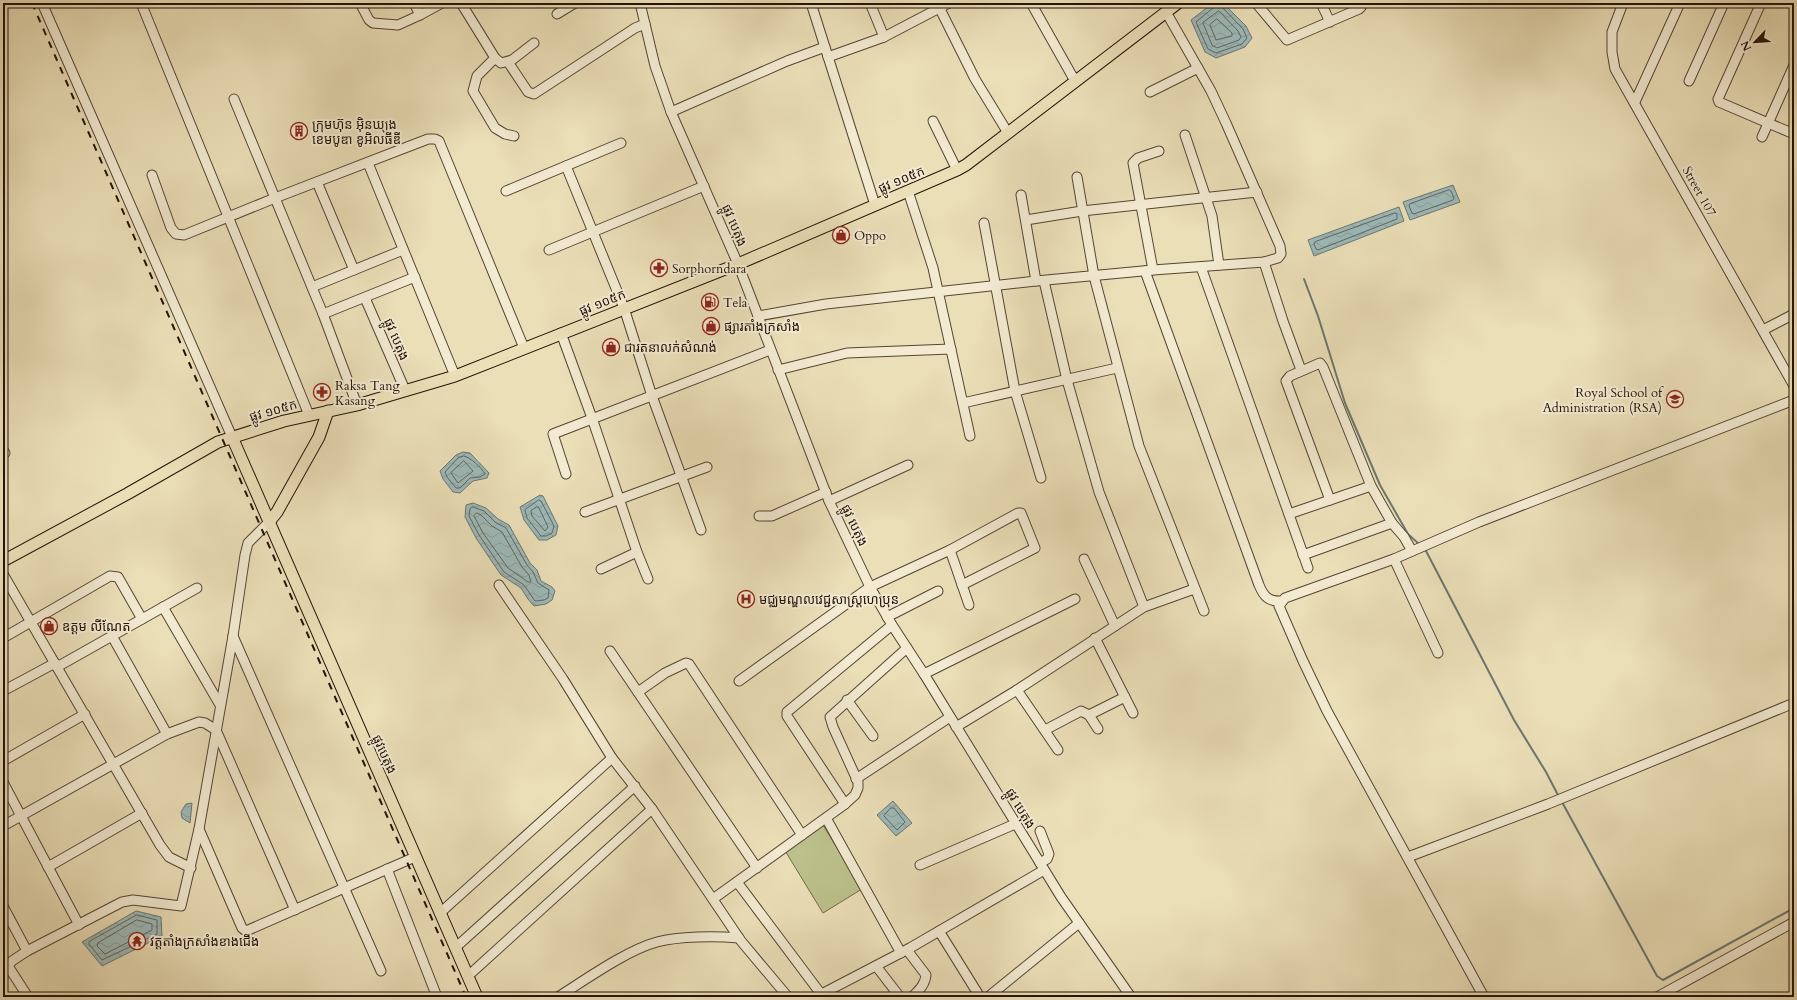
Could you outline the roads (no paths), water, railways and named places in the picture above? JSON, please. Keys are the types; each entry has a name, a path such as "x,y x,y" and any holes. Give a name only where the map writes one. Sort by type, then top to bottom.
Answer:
{"main road":[{"name":"ផ្លូវ ១០៥ក","path":"4,557 127,494 218,442 309,415 357,405 455,376 738,264 957,170 1008,133 1178,3"},
{"path":"269,522 277,512 319,437 328,410"},
{"name":"ផ្លូវបេតុង","path":"232,437 477,997"}],"street":[{"path":"42,3 232,437"},
{"path":"141,3 309,415"},
{"path":"360,3 369,20 373,23 398,25 442,3"},
{"path":"414,3 420,15"},
{"path":"461,3 495,58 501,63 508,62 534,43"},
{"path":"557,14 575,3"},
{"name":"ផ្លូវ បេតុង","path":"640,3 655,66 671,112 738,264 829,501 870,587 887,617 924,674 1042,867 1128,996"},
{"path":"811,3 875,205"},
{"path":"870,3 884,37"},
{"path":"828,57 884,37 949,3"},
{"path":"1031,3 1075,82"},
{"path":"1256,3 1287,40 1359,10 1361,7 1359,3"},
{"path":"1321,3 1330,22"},
{"name":"Street 107","path":"1623,3 1612,32 1612,52 1615,69 1793,381"},
{"path":"1635,102 1680,3"},
{"path":"1689,81 1724,3"},
{"path":"1761,3 1718,99 1719,102 1794,134"},
{"path":"940,9 971,73 1008,133"},
{"path":"758,316 826,304 1040,281 1264,262 1278,258 1281,254 1280,246 1223,117 1198,68 1166,12"},
{"path":"508,62 528,92 534,94 635,28 645,24"},
{"path":"671,112 787,61 825,47"},
{"path":"495,58 477,76 473,91 495,128 505,134 514,136"},
{"path":"1762,137 1794,65"},
{"path":"1150,92 1198,68"},
{"path":"234,99 323,314 357,405"},
{"path":"933,121 957,170"},
{"path":"1185,135 1212,216 1219,265"},
{"path":"152,175 171,228 176,234 184,235 275,198 428,139 435,138 439,142 524,348"},
{"path":"506,191 622,143"},
{"path":"1159,151 1138,158 1134,163 1149,271 1259,585 1267,598 1273,601 1282,601"},
{"path":"368,163 455,376"},
{"path":"566,166 594,231 624,308 652,396 701,530"},
{"path":"1077,177 1094,276 1117,368 1139,446 1194,589 1204,611"},
{"path":"317,182 354,270"},
{"path":"549,250 704,186"},
{"path":"908,191 933,268 970,436"},
{"path":"1026,220 1082,211 1207,199 1257,192"},
{"path":"1021,195 1040,281 1099,492 1144,607"},
{"path":"984,223 1015,391 1041,478"},
{"path":"312,287 403,250"},
{"path":"1264,262 1301,370"},
{"path":"1201,267 1308,568"},
{"path":"323,314 415,277"},
{"name":"ផ្លូវ បេតុង","path":"365,298 405,390"},
{"path":"1763,330 1794,314"},
{"path":"561,333 592,418 637,552 648,579"},
{"path":"778,370 847,353 951,349"},
{"path":"566,474 553,434 770,350"},
{"path":"1330,500 1287,383 1287,377 1320,363 1323,367 1371,486 1392,523 1414,550"},
{"path":"963,403 1117,368"},
{"path":"1484,997 1327,711 1279,606 1285,598 1326,582 1394,559 1486,519 1794,400"},
{"path":"829,501 908,465"},
{"path":"585,512 707,467"},
{"path":"1289,514 1371,486"},
{"path":"759,516 772,516 826,492"},
{"path":"739,682 870,587 950,550 1020,512 1030,532 1035,548 962,585"},
{"path":"28,997 5,969 12,961 27,951 122,902 133,900 181,906 199,829 248,542 269,522"},
{"path":"1303,555 1392,523"},
{"path":"950,550 969,605"},
{"path":"601,569 637,552"},
{"path":"1084,559 1115,626"},
{"path":"1394,559 1438,653"},
{"path":"3,574 160,845 169,857 191,868"},
{"path":"3,638 110,576 118,577 142,619"},
{"path":"499,585 559,673 612,758 652,809 739,938 788,997"},
{"path":"3,691 112,636 197,588"},
{"path":"956,727 1017,690 1144,607 1194,589"},
{"path":"887,617 938,591"},
{"path":"924,674 1075,599"},
{"path":"163,607 220,705"},
{"path":"845,804 787,716 787,712 892,625"},
{"path":"112,636 167,734"},
{"path":"233,636 346,887 382,971"},
{"path":"1096,638 1133,713"},
{"path":"713,899 826,818 855,795 858,788 856,779 830,717 847,700 907,648"},
{"path":"610,651 757,868"},
{"path":"638,692 665,673 686,663 689,664 802,835"},
{"path":"1017,690 1058,750"},
{"path":"1089,716 1125,697"},
{"path":"847,700 873,736"},
{"path":"1408,857 1548,804 1794,703"},
{"path":"1045,730 1078,712 1085,712 1098,730"},
{"path":"3,761 84,714"},
{"path":"856,779 950,717"},
{"path":"3,826 167,734 198,722 205,723 216,730 295,910"},
{"path":"440,913 612,758"},
{"path":"3,782 79,924"},
{"path":"455,948 635,786"},
{"path":"468,976 652,809"},
{"path":"48,867 142,813"},
{"path":"826,818 904,952 926,975 925,981 920,990 912,997"},
{"path":"920,865 1015,824"},
{"path":"199,829 242,928 246,931 415,857"},
{"path":"737,882 818,996 904,952 1042,867 1049,854 1040,831"},
{"path":"387,869 438,997"},
{"path":"3,906 27,951"},
{"path":"1657,997 1794,922"},
{"path":"988,997 1079,923"},
{"path":"939,931 980,997"},
{"path":"558,997 640,948 657,942 719,937 739,938"},
{"path":"876,966 900,997"}],"water":[{"path":"1213,3 1223,3 1246,26 1252,38 1245,47 1216,58 1205,52 1191,20"},
{"path":"1453,185 1460,202 1410,220 1403,202"},
{"path":"1399,207 1404,221 1314,256 1308,240"},
{"path":"463,452 470,453 489,473 487,478 473,481 460,493 453,492 443,479 440,471 456,455"},
{"path":"540,495 543,496 558,526 556,535 547,540 539,540 524,520 520,507"},
{"path":"473,503 486,508 498,519 509,525 530,563 537,570 541,581 552,587 555,591 552,600 546,604 534,606 521,588 501,575 476,538 465,517 466,505"},
{"path":"893,801 912,823 896,836 877,815"},
{"path":"192,803 190,823 182,818 181,812 186,804"},
{"path":"136,911 161,917 162,936 102,966 82,942"}],"waterway":[{"path":"1304,279 1318,316 1345,403 1380,485 1408,534 1420,545"},
{"path":"1425,549 1514,720 1546,772 1559,797"},
{"path":"1562,802 1657,976 1663,980 1794,908"}],"railway":[{"path":"32,3 466,997"}],"place":[{"name":"ក្រុមហ៊ុន អ៊ិនឃ្យុង ខេមបូឌា ខូអិលធីឌី","path":"299,131"},
{"name":"Oppo","path":"841,235"},
{"name":"Sorphorndara","path":"659,268"},
{"name":"Tela","path":"710,302"},
{"name":"ផ្សារតាំងក្រសាំង","path":"711,326"},
{"name":"ជារតនាលក់សំណង់","path":"611,347"},
{"name":"Raksa Tang Kasang","path":"322,392"},
{"name":"Royal School of Administration (RSA)","path":"1675,399"},
{"name":"មជ្ឈមណ្ឌលវេជ្ជសាស្ត្រហេប្រុន","path":"746,599"},
{"name":"ឧត្តម លីណែត","path":"49,626"},
{"name":"វត្តតាំងក្រសាំងខាងជើង","path":"137,941"}]}
